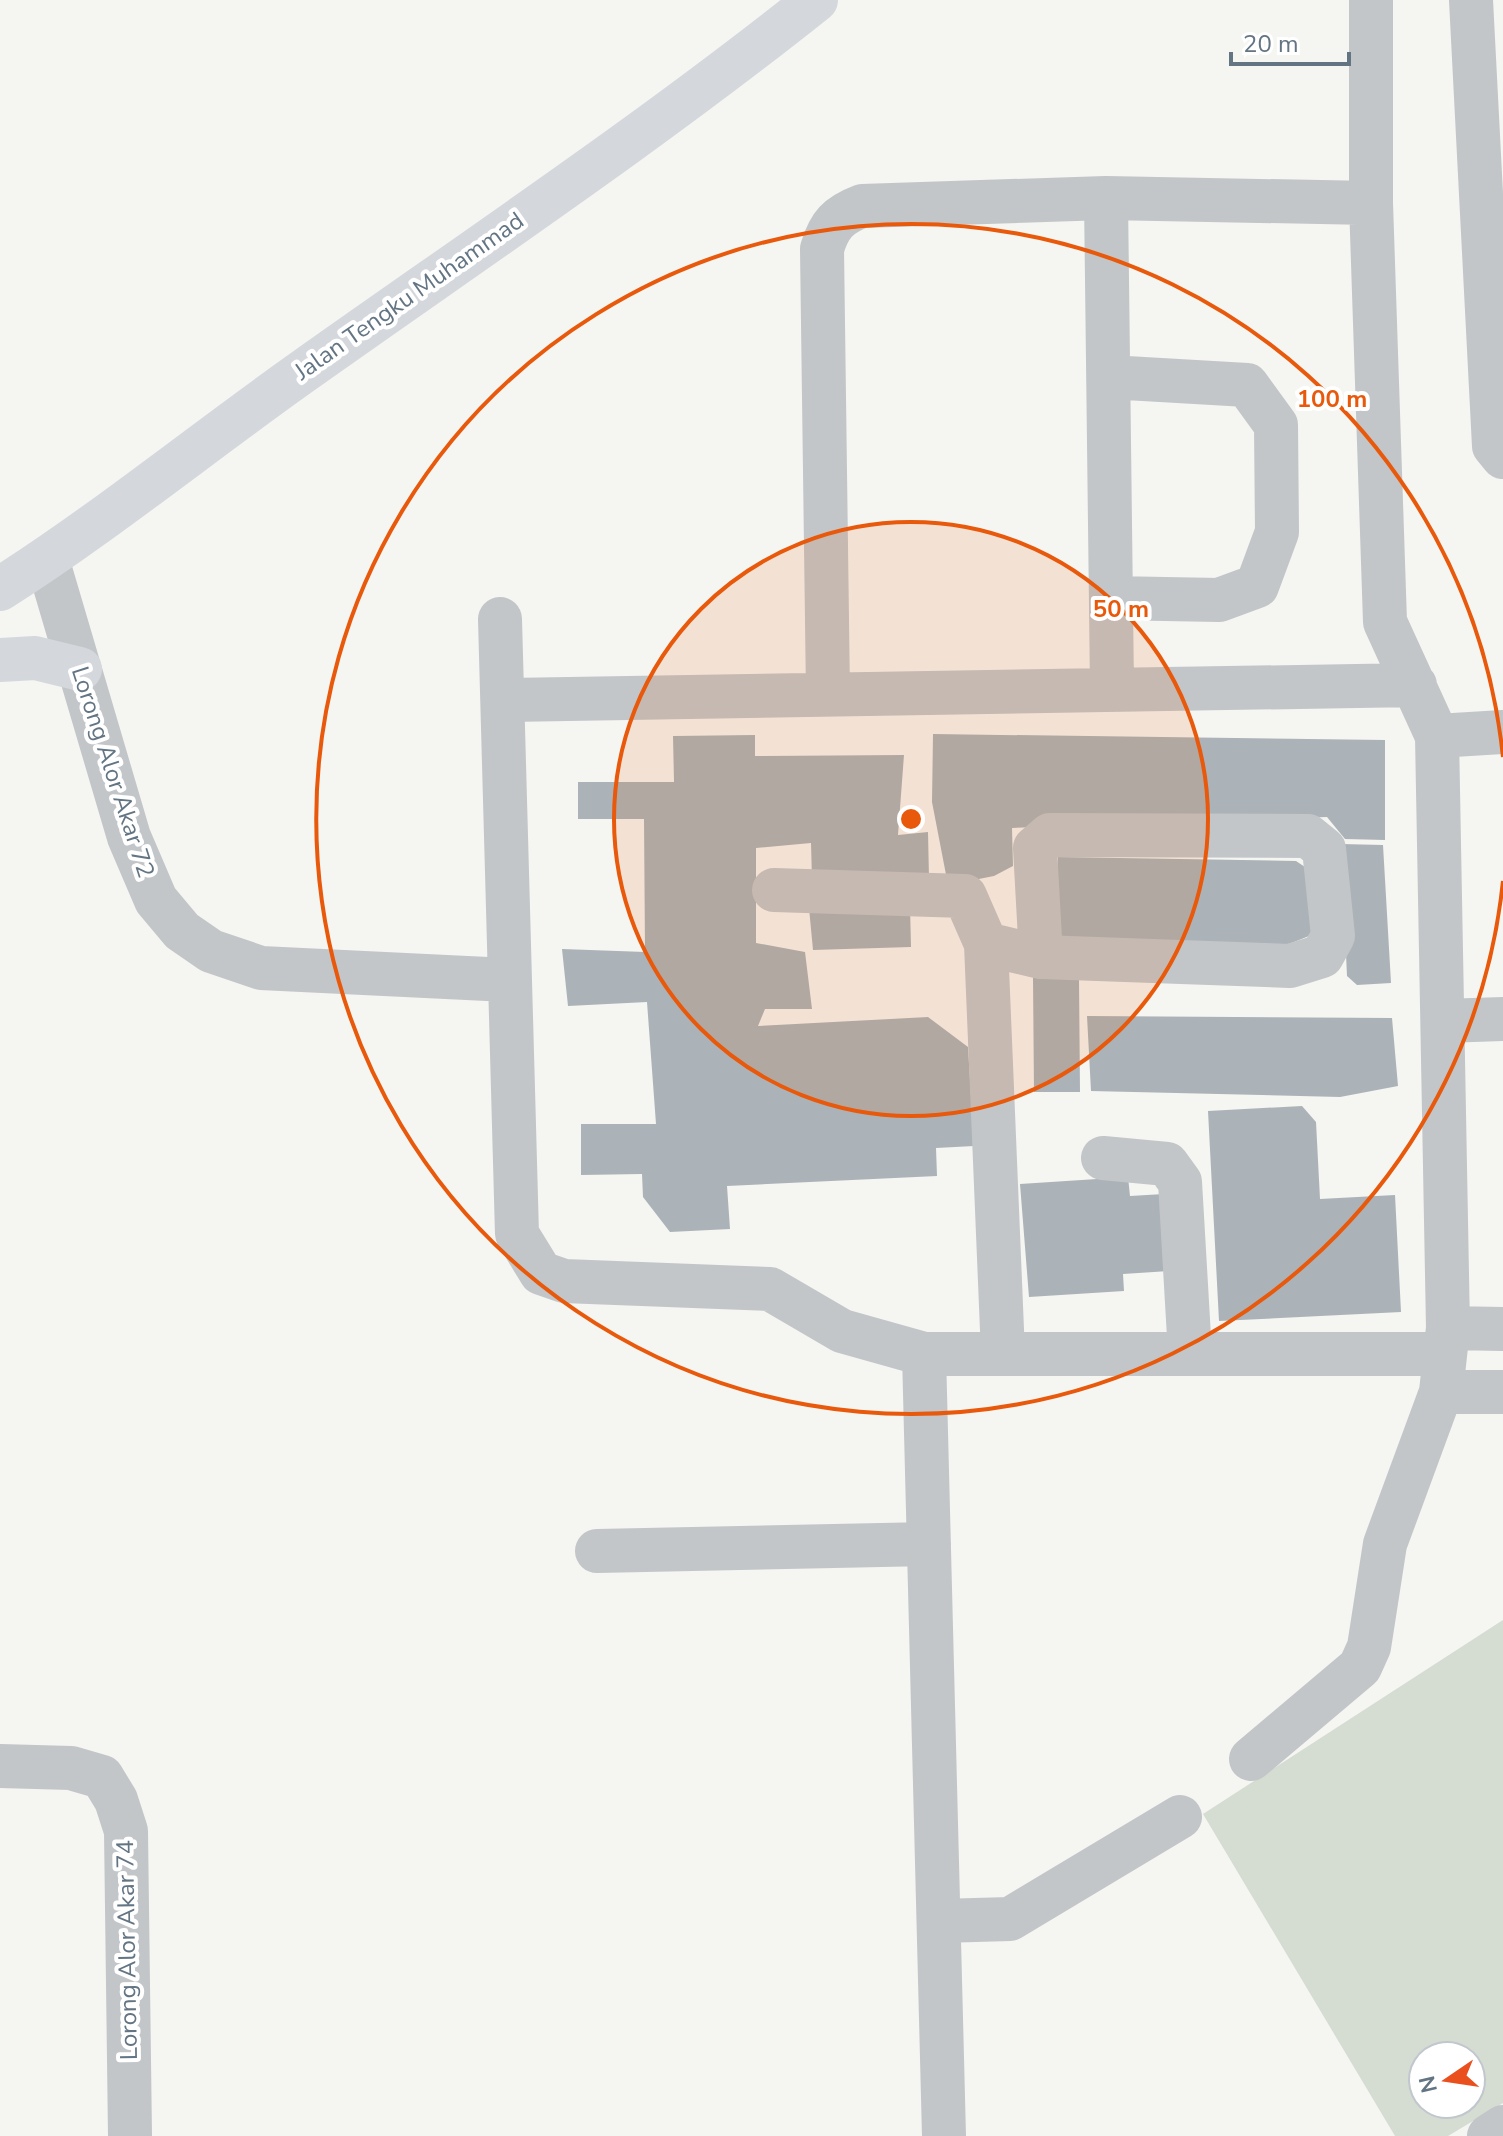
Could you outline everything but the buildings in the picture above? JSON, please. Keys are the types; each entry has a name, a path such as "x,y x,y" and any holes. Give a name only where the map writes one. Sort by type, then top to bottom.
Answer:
{"main road":[{"name":"Jalan Tengku Muhammad","path":"0,589 47,559 261,401 679,104 816,0"},
{"path":"0,660 35,658 80,669"}],"street":[{"path":"1251,1759 1360,1667 1369,1647 1385,1544 1445,1358 1437,736 1385,622 1371,203 1371,0"},
{"path":"1471,0 1494,446 1503,457"},
{"path":"828,694 822,249 828,230 842,214 862,206 1106,198 1371,203"},
{"path":"1106,198 1112,687"},
{"path":"1109,377 1247,385 1276,425 1277,456 1277,532 1257,586 1219,600 1111,598"},
{"name":"Lorong Alor Akar 72","path":"47,559 129,837 156,900 182,931 211,951 261,968 508,980"},
{"path":"500,619 517,1234 541,1273 564,1281 770,1289 842,1331 924,1354 1445,1358 1503,1329"},
{"path":"503,700 1112,687 1415,685"},
{"path":"1437,736 1503,732"},
{"path":"986,944 1041,957 1290,966 1322,956 1333,936 1324,849 1308,836 1050,835 1035,848 1041,957"},
{"path":"774,890 965,896 986,944 1003,1354"},
{"path":"1443,1021 1503,1019"},
{"path":"1103,1158 1167,1164 1180,1182 1190,1354"},
{"path":"924,1354 944,2136"},
{"path":"1445,1358 1503,1392"},
{"path":"597,1551 929,1544"},
{"name":"Lorong Alor Akar 74","path":"0,1766 71,1768 102,1777 116,1800 126,1831 130,2136"},
{"path":"940,1921 1010,1919 1180,1817"},
{"path":"1489,2136 1503,2127"}],"shaded area":[{"path":"1503,1620 1503,2103 1487,2113 1487,2040 1407,2040 1407,2120 1475,2120 1448,2136 1395,2136 1203,1814"}]}
